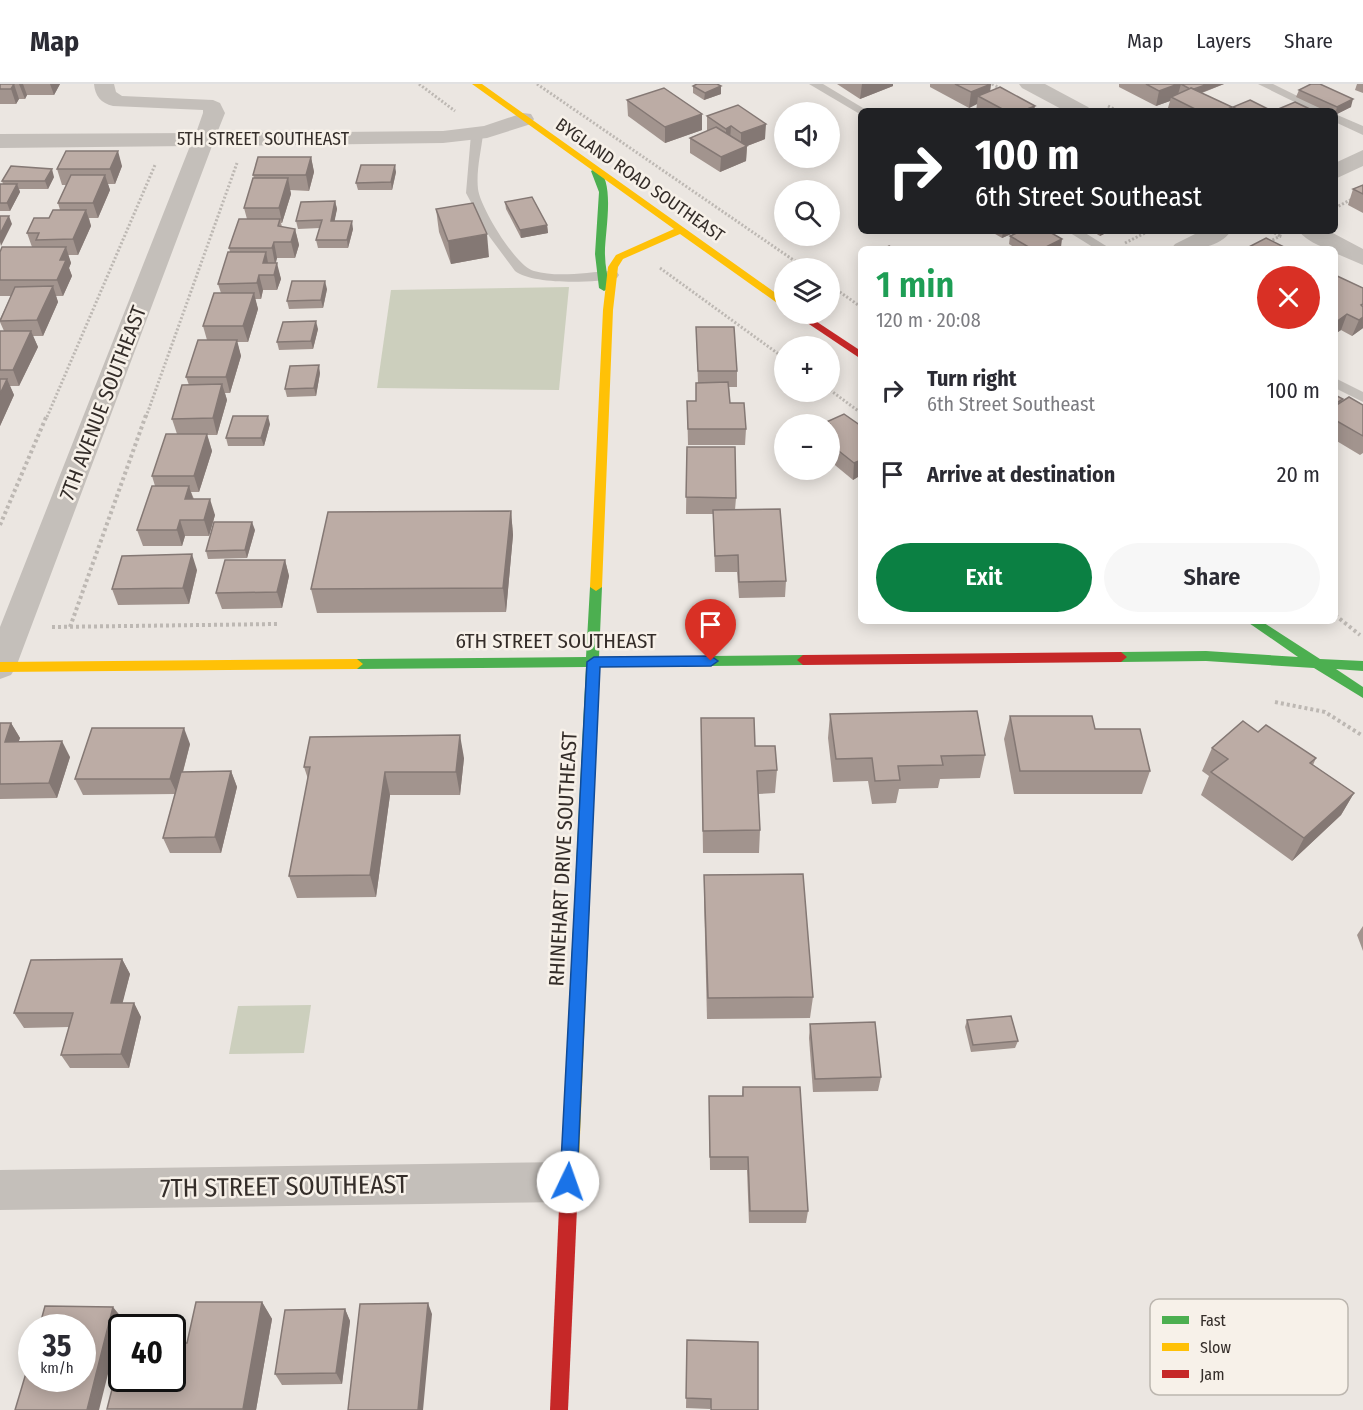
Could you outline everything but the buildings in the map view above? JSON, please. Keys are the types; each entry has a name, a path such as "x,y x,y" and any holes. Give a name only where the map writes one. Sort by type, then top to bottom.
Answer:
{"street":[{"name":"7TH AVENUE SOUTHEAST","path":"0,667 213,120 213,107 195,103 120,102 110,99 105,93 104,84"},
{"name":"BYGLAND ROAD SOUTHEAST","path":"476,84 774,296"},
{"path":"1029,84 1075,108"},
{"name":"5TH STREET SOUTHEAST","path":"0,141 443,137 477,134 523,119"},
{"path":"1338,170 1363,157"},
{"name":"RHINEHART DRIVE SOUTHEAST","path":"559,1410 608,310 607,275 600,254 604,192 596,171"},
{"path":"607,275 619,257 680,230"},
{"path":"1189,246 1213,234"},
{"path":"1317,234 1363,258"},
{"path":"815,324 858,354"},
{"path":"1256,624 1363,693"},
{"name":"6TH STREET SOUTHEAST","path":"0,667 1206,656 1363,666"},
{"name":"7TH STREET SOUTHEAST","path":"0,1190 568,1182"}],"lane":[{"path":"815,84 858,109"},
{"path":"1264,84 1316,108"},
{"path":"1338,118 1363,130"},
{"path":"477,134 472,193 516,268 531,275 607,275"},
{"path":"1078,234 1100,246"},
{"path":"1338,384 1363,398"}],"path":[{"path":"419,84 456,111"},
{"path":"537,84 790,258"},
{"path":"70,627 238,159"},
{"path":"0,525 157,160"},
{"path":"1338,206 1354,198"},
{"path":"1122,244 1143,234"},
{"path":"1264,245 1280,236"},
{"path":"636,248 774,351"},
{"path":"840,292 858,305"},
{"path":"840,397 858,411"},
{"path":"1338,618 1361,637"},
{"path":"15,627 277,624"},
{"path":"1275,702 1325,712 1363,736"}],"green space":[{"path":"569,287 559,390 377,388 391,290"},
{"path":"311,1005 304,1053 229,1054 238,1006"}],"traffic: fast":[{"path":"596,171 604,192 600,254 604,288"},
{"path":"579,967 596,587"},
{"path":"1257,624 1363,693"},
{"path":"1121,657 1206,656 1363,666"},
{"path":"357,664 803,660"}],"traffic: slow":[{"path":"476,84 774,296"},
{"path":"596,587 608,310 613,267 619,257 680,230"},
{"path":"0,667 357,664"},
{"path":"568,1208 579,967"}],"traffic: jam":[{"path":"814,324 858,354"},
{"path":"803,660 1121,657"},
{"path":"559,1410 568,1208"}],"route":[{"path":"568,1182 594,662 711,661"}]}
